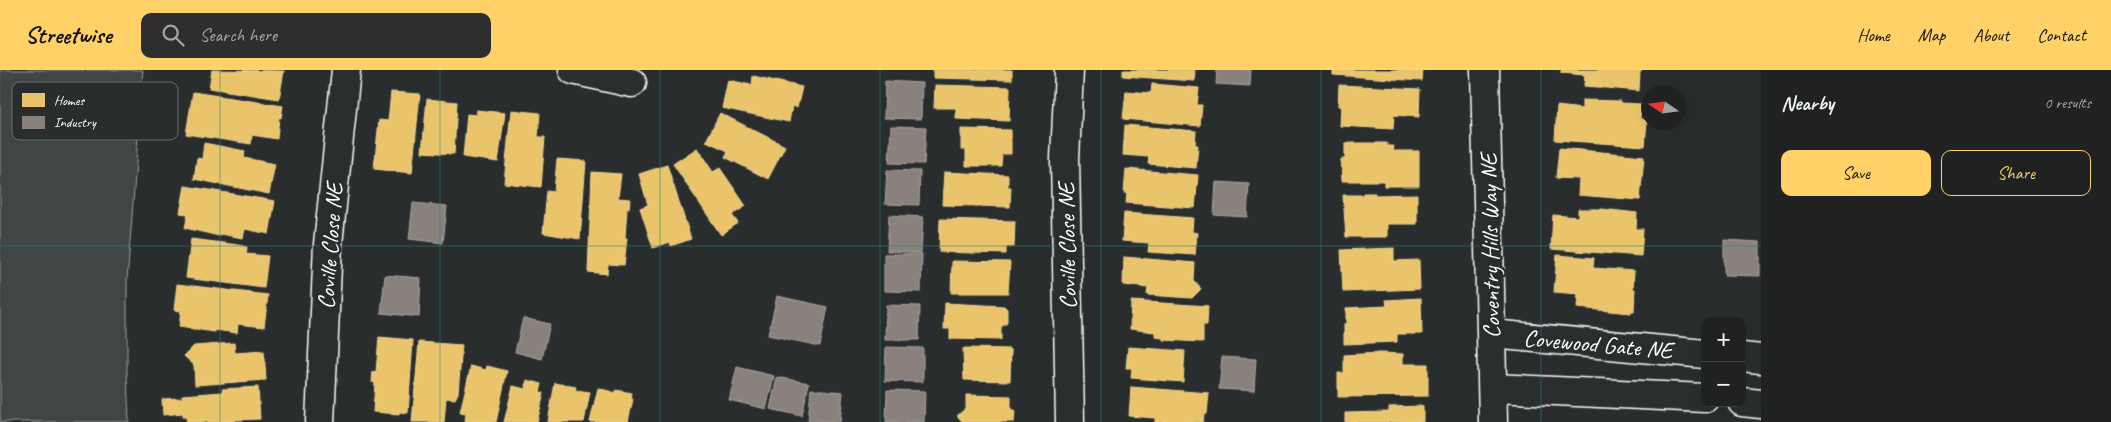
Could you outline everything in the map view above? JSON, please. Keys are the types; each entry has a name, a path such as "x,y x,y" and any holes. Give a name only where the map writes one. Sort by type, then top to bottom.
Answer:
{"street":[{"name":"Coville Close NE","path":"320,422 328,244 346,70"},
{"path":"574,70 632,83"},
{"name":"Coville Close NE","path":"1069,70 1065,159 1070,422"},
{"name":"Coventry Hills Way NE","path":"1485,70 1494,388 1493,422"},
{"name":"Covewood Gate NE","path":"1492,334 1701,354"},
{"path":"1746,357 1761,358"},
{"name":"Covewood Gate NE","path":"1494,388 1701,398"},
{"path":"1746,402 1761,404"}],"shaded area":[{"path":"0,70 143,70 142,82 12,82 12,140 138,140 127,281 129,422 0,422"}],"building: Homes":[{"path":"212,70 284,71 279,99 209,88"},
{"path":"933,70 1012,70 1012,80 933,78"},
{"path":"1123,70 1195,70 1194,81 1123,76"},
{"path":"1333,70 1423,70 1422,81 1333,75"},
{"path":"1561,70 1643,70 1640,72 1639,91 1584,86 1585,75 1561,73"},
{"path":"753,76 802,87 797,108 792,106 789,122 722,108 728,80 752,85"},
{"path":"1152,84 1199,88 1197,105 1202,105 1200,126 1123,119 1126,91 1151,93"},
{"path":"935,85 1010,87 1009,121 956,119 956,108 934,108"},
{"path":"1339,85 1420,89 1419,117 1394,115 1393,129 1340,126 1341,106 1338,106"},
{"path":"193,92 283,106 281,118 279,117 277,139 252,135 251,144 186,134"},
{"path":"391,92 420,94 412,173 374,169 379,120 388,121"},
{"path":"427,99 457,102 454,154 422,152"},
{"path":"1582,100 1621,101 1621,103 1641,104 1641,130 1646,130 1645,146 1555,140 1557,106 1582,109"},
{"path":"476,110 505,113 498,162 463,157 467,114 476,115"},
{"path":"511,110 540,113 538,137 545,137 541,187 504,183"},
{"path":"720,113 785,146 768,179 725,157 728,151 706,141"},
{"path":"1125,125 1196,131 1195,145 1198,145 1196,168 1148,164 1149,157 1123,155"},
{"path":"961,129 1011,130 1011,154 1002,154 1001,166 966,166 966,150 961,150"},
{"path":"204,143 245,151 244,158 275,164 269,194 194,179 197,158 202,159"},
{"path":"1345,143 1387,143 1387,146 1394,146 1393,151 1419,151 1419,186 1384,186 1384,181 1342,181 1341,159 1345,159"},
{"path":"697,148 713,172 720,168 746,206 732,215 738,223 721,235 673,164"},
{"path":"1559,148 1644,156 1640,200 1578,195 1579,179 1556,178"},
{"path":"557,159 586,161 580,239 543,233 547,191 554,192"},
{"path":"667,165 691,239 671,246 670,242 653,248 640,208 648,205 639,174"},
{"path":"1126,169 1198,175 1195,208 1126,203 1127,193 1124,193"},
{"path":"592,172 621,174 618,198 630,199 629,208 627,208 625,238 627,238 624,265 608,264 607,274 588,272"},
{"path":"944,172 1008,175 1008,187 1011,187 1010,207 942,205"},
{"path":"185,186 275,201 269,234 245,229 243,238 220,234 219,236 185,228 188,214 180,213"},
{"path":"1363,193 1375,193 1375,195 1417,194 1417,224 1387,224 1387,237 1346,237 1343,195 1363,195"},
{"path":"1578,209 1602,209 1637,213 1636,229 1643,229 1641,256 1551,249 1553,215 1578,217"},
{"path":"1124,213 1193,218 1192,232 1197,233 1195,255 1148,252 1149,243 1122,241"},
{"path":"940,219 1015,221 1014,247 1006,247 1006,254 939,252"},
{"path":"191,239 239,245 247,247 246,254 268,256 264,288 186,278"},
{"path":"1394,248 1394,261 1419,260 1420,289 1343,292 1341,250"},
{"path":"1557,255 1594,258 1593,268 1634,271 1634,311 1631,311 1631,313 1577,308 1578,294 1554,292"},
{"path":"1124,257 1195,263 1194,281 1201,289 1192,298 1147,295 1148,288 1123,285"},
{"path":"952,261 1010,262 1008,293 951,293"},
{"path":"177,284 268,295 264,327 238,324 237,333 179,327 181,311 174,310"},
{"path":"1421,298 1422,334 1397,334 1397,342 1344,344 1346,308 1387,306 1386,300"},
{"path":"1131,301 1208,306 1207,325 1203,325 1203,342 1163,340 1163,338 1155,337 1155,332 1130,329"},
{"path":"945,303 1004,306 1007,309 1007,323 1001,327 1001,340 950,339 950,329 944,329"},
{"path":"379,337 413,340 408,413 373,412 375,383 372,382 373,372 376,372"},
{"path":"419,342 462,345 458,393 455,399 446,398 444,422 412,422"},
{"path":"234,343 235,353 264,351 266,380 195,385 194,365 184,356 194,346"},
{"path":"1128,347 1185,351 1183,382 1131,378 1132,368 1126,368"},
{"path":"963,349 1009,349 1011,351 1010,381 964,380"},
{"path":"1403,354 1403,364 1428,364 1428,396 1338,397 1338,373 1344,373 1344,355"},
{"path":"471,366 486,370 487,366 507,371 496,422 465,422 466,413 460,412"},
{"path":"527,380 542,384 540,392 544,393 537,422 504,422 513,386 525,389"},
{"path":"555,383 576,387 575,390 590,392 584,422 548,422"},
{"path":"258,387 260,419 235,420 235,422 187,422 186,416 183,416 183,413 163,415 162,399 182,398 182,395 223,392 222,389"},
{"path":"1131,387 1209,393 1207,414 1204,414 1203,422 1155,422 1155,418 1129,416"},
{"path":"598,388 616,393 616,390 632,393 631,399 633,399 628,422 590,422"},
{"path":"966,395 1011,396 1011,410 1015,410 1014,422 963,422 957,416 966,408"},
{"path":"1423,406 1423,422 1345,422 1345,413 1389,412 1389,407"}],"building: Industry":[{"path":"1217,70 1251,70 1250,86 1216,84"},
{"path":"885,81 922,83 921,119 884,118"},
{"path":"891,126 926,127 924,164 889,163"},
{"path":"887,170 920,171 919,205 885,204"},
{"path":"1216,182 1249,184 1247,217 1214,215"},
{"path":"413,203 447,206 443,243 409,239"},
{"path":"889,215 923,217 921,253 887,251"},
{"path":"1724,240 1760,242 1760,276 1724,275"},
{"path":"884,254 922,254 921,292 884,291"},
{"path":"385,275 421,278 419,317 381,313"},
{"path":"777,296 828,307 820,346 768,335"},
{"path":"886,305 920,306 919,340 885,340"},
{"path":"523,318 550,324 542,359 515,352"},
{"path":"886,347 923,348 923,382 885,381"},
{"path":"1222,357 1256,359 1254,391 1219,389"},
{"path":"737,367 774,376 766,409 729,400"},
{"path":"777,377 809,383 802,416 770,409"},
{"path":"811,389 843,392 840,422 808,421"},
{"path":"887,390 925,391 924,422 886,422"}]}
